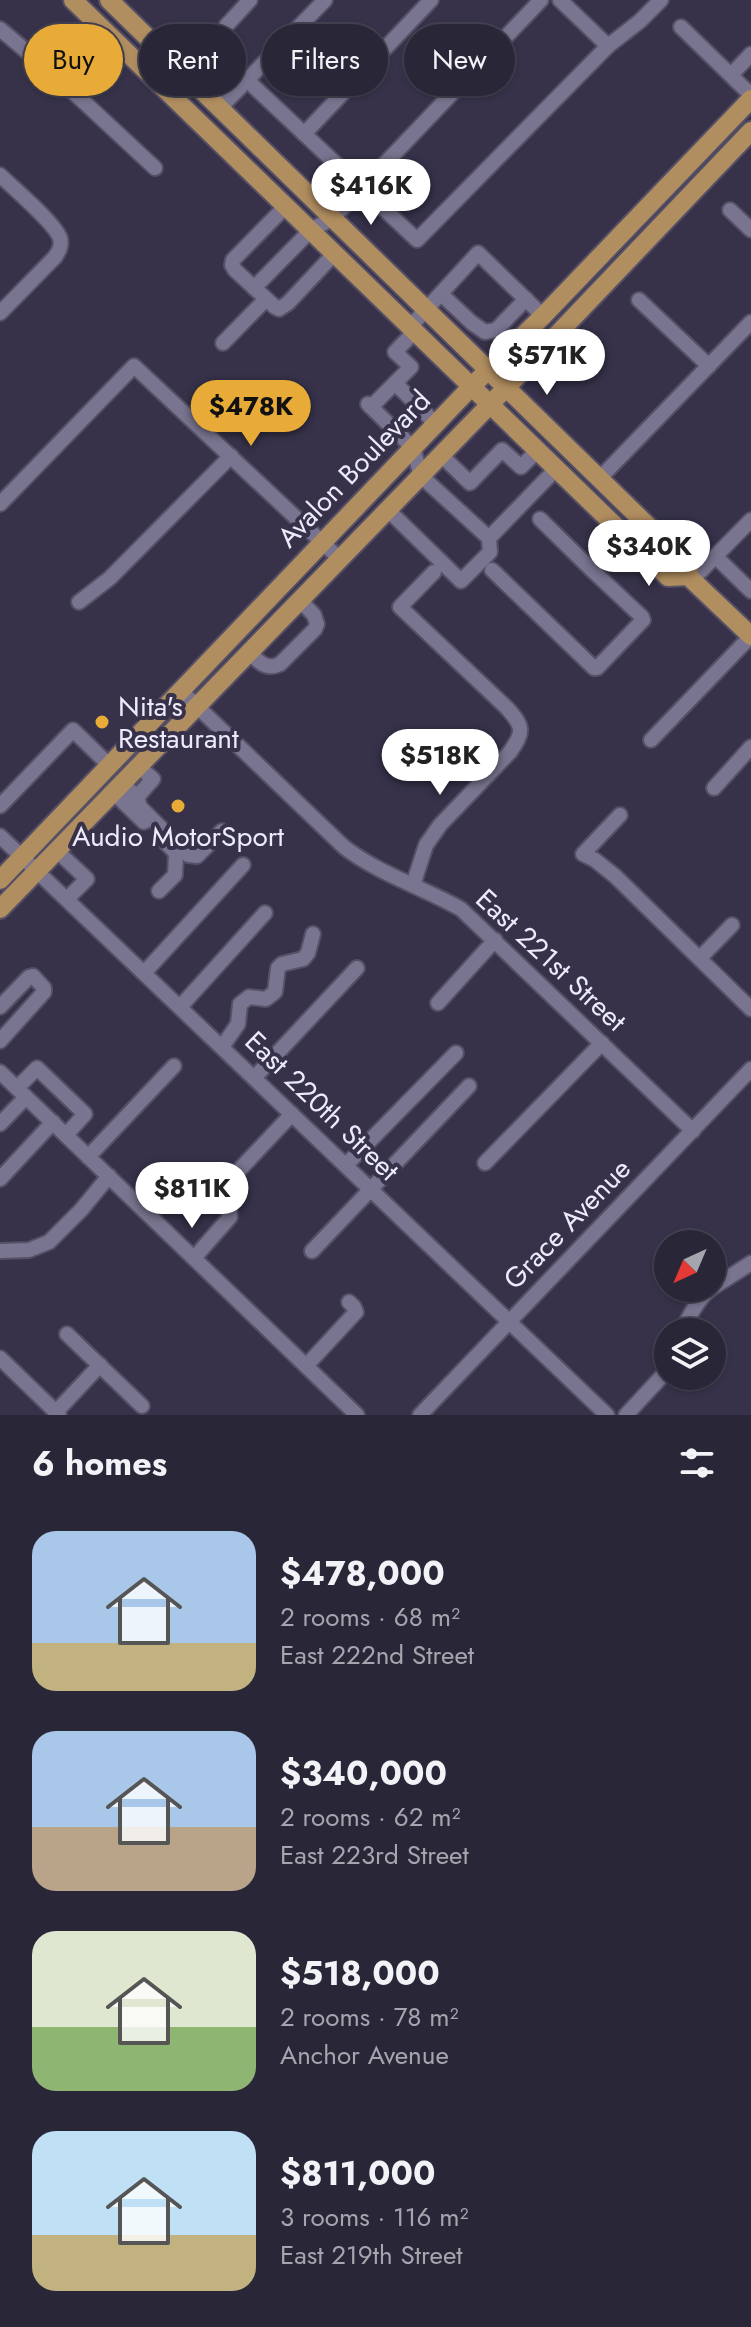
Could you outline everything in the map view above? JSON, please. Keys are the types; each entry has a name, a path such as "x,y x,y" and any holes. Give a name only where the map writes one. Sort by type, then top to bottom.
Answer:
{"main road":[{"path":"73,0 668,577 690,578 751,636"},
{"path":"109,0 689,566 690,578"},
{"name":"Avalon Boulevard","path":"0,880 751,97"},
{"name":"Avalon Boulevard","path":"0,909 490,405 751,131"}],"street":[{"path":"228,24 250,0"},
{"path":"220,108 325,0"},
{"path":"304,134 431,0"},
{"path":"254,288 311,230 333,218 362,189 541,0"},
{"path":"560,0 608,46"},
{"path":"248,81 417,240 608,46 661,0"},
{"path":"681,27 751,97"},
{"path":"0,29 55,75 155,168"},
{"path":"731,75 751,54"},
{"path":"0,175 52,226 61,241 55,257 0,313"},
{"path":"286,206 232,263 254,288 275,307 283,308 335,253"},
{"path":"730,210 751,230"},
{"path":"388,510 461,581 490,552 489,538 421,476 413,448 370,406 411,367 395,352 426,309 478,253 543,316"},
{"path":"441,294 485,332 494,331 526,299"},
{"path":"223,343 266,299"},
{"path":"639,300 709,366"},
{"path":"600,478 751,322"},
{"path":"464,346 479,329"},
{"path":"0,504 134,366 340,559"},
{"path":"395,383 436,424"},
{"path":"441,455 470,483 502,450 521,467 538,450"},
{"path":"79,602 110,578 231,456"},
{"path":"489,538 556,469"},
{"path":"492,570 594,668 643,620 540,519"},
{"path":"690,578 716,557 751,520"},
{"path":"592,570 626,535"},
{"path":"716,557 751,591"},
{"path":"413,885 426,845 440,825 510,752 522,731 518,720 507,708 400,607 434,572"},
{"path":"249,652 264,665 273,667 280,664 315,629 314,615 299,599"},
{"path":"651,740 751,636"},
{"name":"East 221st Street","path":"180,690 344,847 363,861 461,909 693,1131"},
{"path":"0,806 73,730 109,765"},
{"path":"714,788 751,747"},
{"path":"137,797 153,779 138,766"},
{"path":"117,787 137,797 140,807 188,855 193,857 203,851 222,831"},
{"path":"117,787 176,853 175,875 159,891"},
{"path":"620,815 583,854 615,876 751,1009"},
{"name":"East 220th Street","path":"0,836 607,1415"},
{"path":"56,850 87,879 67,899"},
{"path":"144,973 243,865"},
{"path":"180,1007 265,913"},
{"path":"700,958 732,925"},
{"path":"222,1047 238,1024 240,1004 249,997 266,999 275,992 278,968 282,964 303,959 308,953 313,934"},
{"path":"438,1003 495,940"},
{"path":"254,1078 357,968"},
{"path":"0,1007 29,977 33,976 44,988 44,992 0,1041"},
{"path":"485,1163 602,1043"},
{"path":"346,1165 456,1053"},
{"path":"88,1157 174,1066"},
{"path":"0,1124 37,1068 85,1114 66,1135"},
{"name":"Grace Avenue","path":"420,1415 751,1069"},
{"path":"0,1072 357,1415"},
{"path":"312,1251 469,1086"},
{"path":"194,1258 230,1217 227,1183 292,1114"},
{"path":"0,1179 53,1122"},
{"path":"0,1251 29,1250 49,1242 109,1176"},
{"path":"726,1279 751,1263"},
{"path":"306,1366 356,1312 349,1302"},
{"path":"67,1334 142,1406"},
{"path":"0,1358 57,1413 100,1365"},
{"path":"626,1415 654,1385"}],"place":[{"name":"Nita's Restaurant","path":"102,722"},
{"name":"Audio MotorSport","path":"178,806"}]}
